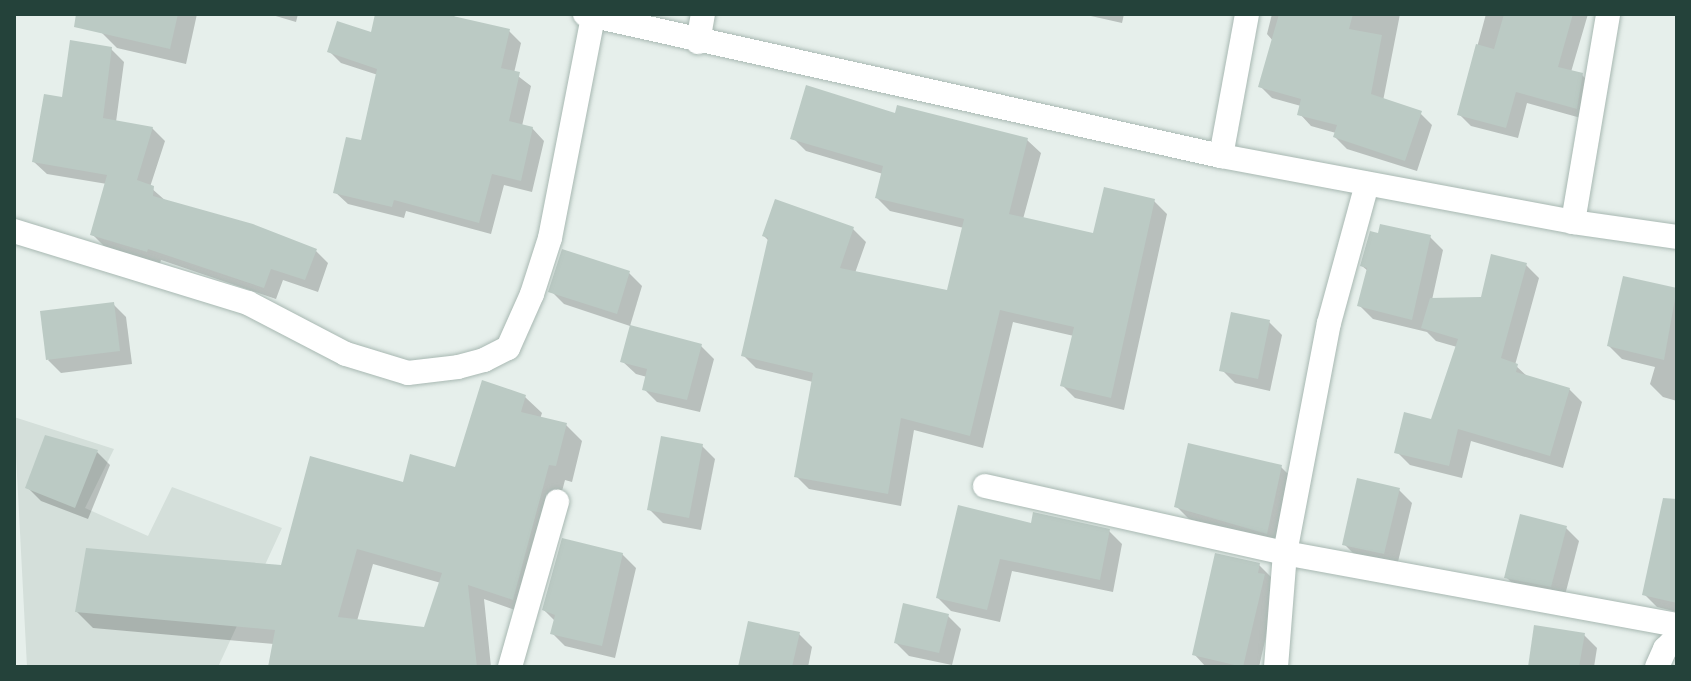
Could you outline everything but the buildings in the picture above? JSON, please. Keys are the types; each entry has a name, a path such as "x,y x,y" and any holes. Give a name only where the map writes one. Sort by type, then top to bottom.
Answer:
{"street":[{"path":"698,42 703,14"},
{"path":"1221,156 1247,14"},
{"path":"1573,222 1608,14"},
{"path":"14,231 248,303 346,354 408,373 458,367 484,360 508,348 532,294 550,238 589,15 698,42 1221,156 1573,222 1677,237"},
{"path":"1276,667 1285,553 1329,323 1367,184"},
{"path":"985,486 1285,553 1677,625"},
{"path":"510,667 557,502"},
{"path":"1657,667 1665,649 1677,637"}],"shaded area":[{"path":"14,417 114,449 85,508 148,536 172,487 282,528 218,667 27,667"}]}
